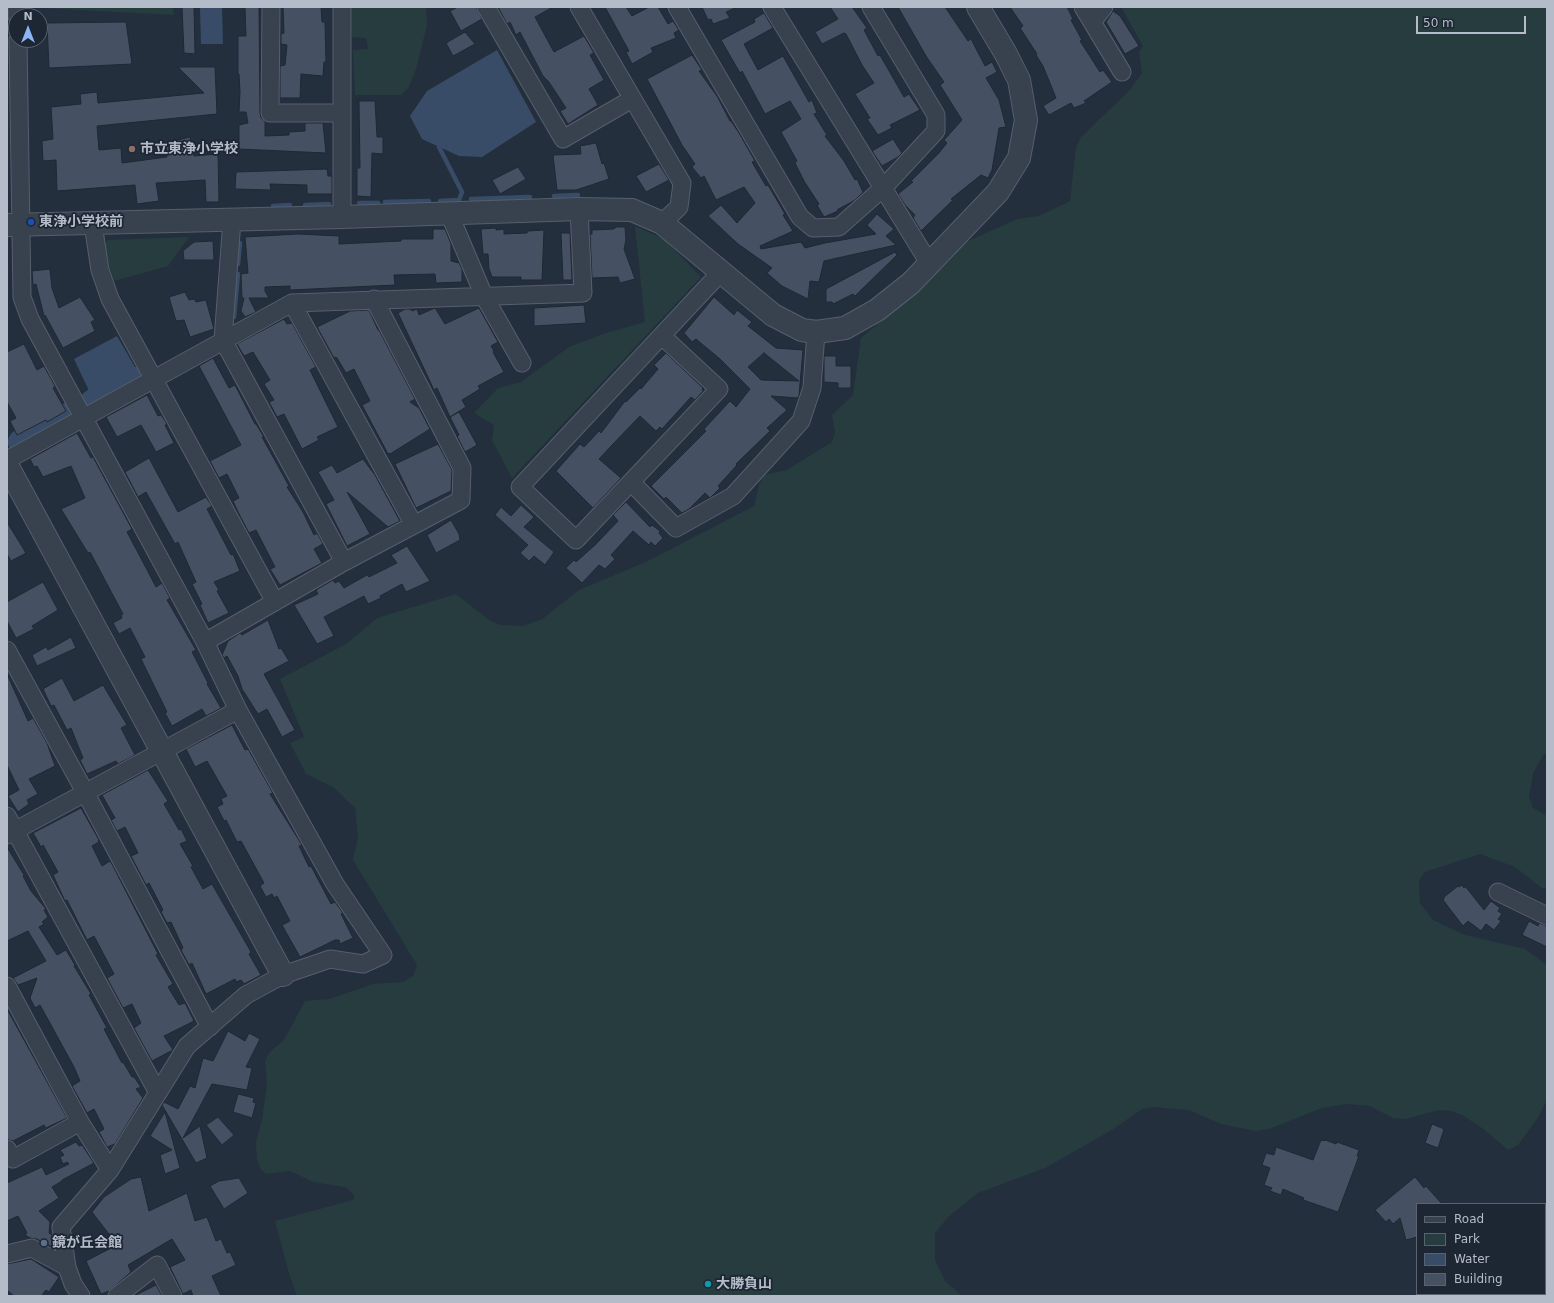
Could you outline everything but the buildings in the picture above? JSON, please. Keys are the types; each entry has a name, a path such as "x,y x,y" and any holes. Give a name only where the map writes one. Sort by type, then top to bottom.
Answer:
{"street":[{"path":"271,7 270,113 342,113"},
{"path":"342,7 342,217"},
{"path":"486,7 563,139 632,99"},
{"path":"579,7 682,183 679,207 662,223"},
{"path":"676,7 800,217 813,228 839,227 883,188 936,131 936,115 871,7"},
{"path":"772,7 929,263"},
{"path":"14,225 342,217 579,209 632,210 662,223 773,315 802,330 816,332 845,328 877,310 911,283 998,192 1019,158 1026,120 1019,80 1006,54 978,7"},
{"path":"1083,7 1122,72"},
{"path":"1092,22 1104,7"},
{"path":"18,48 14,225 22,297 30,319 205,642 238,710 335,884 383,955 363,964 330,959 283,975 246,995 187,1046 110,1170 61,1227 67,1267 73,1292"},
{"path":"7,460 292,303 583,293 579,209"},
{"path":"449,213 484,296 522,363"},
{"path":"232,220 223,340 344,562"},
{"path":"93,224 100,270 110,299 275,602"},
{"path":"662,336 718,389 576,540 520,487 721,272"},
{"path":"205,642 344,562 461,500 462,468 374,299"},
{"path":"292,303 414,524"},
{"path":"631,482 676,528 733,496 801,421 812,388 816,332"},
{"path":"7,465 283,975"},
{"path":"7,650 85,792 210,1027"},
{"path":"158,1093 10,827 85,792 238,710"},
{"path":"1498,892 1547,916"},
{"path":"7,986 80,1122 110,1170"},
{"path":"7,1148 13,1159 80,1122"},
{"path":"7,1254 32,1248 67,1267"},
{"path":"117,1296 157,1265 173,1296"}],"green space":[{"path":"42,7 173,7 174,15 48,8"},
{"path":"349,7 426,7 427,25 416,69 409,87 401,95 355,95 353,50 368,49 366,38 352,37"},
{"path":"1121,7 1547,7 1547,753 1543,755 1533,774 1529,797 1533,808 1547,816 1547,888 1542,888 1515,867 1480,854 1425,872 1419,881 1420,903 1433,920 1465,935 1525,949 1547,965 1547,1100 1537,1119 1518,1145 1508,1150 1482,1128 1462,1115 1451,1111 1439,1110 1405,1119 1393,1118 1370,1106 1346,1104 1322,1108 1269,1129 1256,1131 1221,1124 1189,1110 1153,1107 1142,1109 1112,1130 1045,1168 978,1193 950,1215 935,1233 935,1260 945,1281 962,1296 297,1296 290,1277 275,1221 353,1200 354,1195 345,1187 313,1182 290,1171 266,1174 261,1170 257,1159 256,1141 262,1120 267,1084 265,1061 270,1052 284,1040 305,1001 329,999 373,984 403,982 413,976 417,965 353,860 358,837 355,808 333,787 306,774 290,743 304,737 280,679 346,644 377,618 456,594 489,620 500,625 523,626 541,620 579,590 646,562 754,506 759,485 764,475 787,470 832,442 835,432 832,415 853,395 861,338 914,294 964,243 1017,219 1039,216 1070,201 1076,147 1081,137 1129,91 1142,73 1139,52 1143,46"},
{"path":"635,226 664,239 701,277 512,478 492,440 494,425 474,413 498,388 521,382 569,347 603,334 645,322"},
{"path":"189,237 168,266 114,281 105,243 108,240"}],"water":[{"path":"200,7 222,7 223,44 201,44"},
{"path":"497,50 536,122 482,157 459,156 422,139 410,116 427,91"},
{"path":"117,336 136,369 91,395 74,359"}],"waterway":[{"path":"439,147 462,192 459,200 440,201"},
{"path":"554,196 578,195"},
{"path":"471,199 530,197"},
{"path":"385,202 429,201"},
{"path":"359,203 378,203"},
{"path":"305,205 329,204"},
{"path":"273,206 290,205"},
{"path":"238,264 240,243"},
{"path":"234,317 238,274"},
{"path":"93,402 136,380"},
{"path":"45,428 70,415"},
{"path":"21,442 37,433"}],"place":[{"name":"市立東浄小学校","path":"132,149"},
{"name":"東浄小学校前","path":"31,222"},
{"name":"鏡が丘会館","path":"44,1243"},
{"name":"大勝負山","path":"708,1284"}]}
